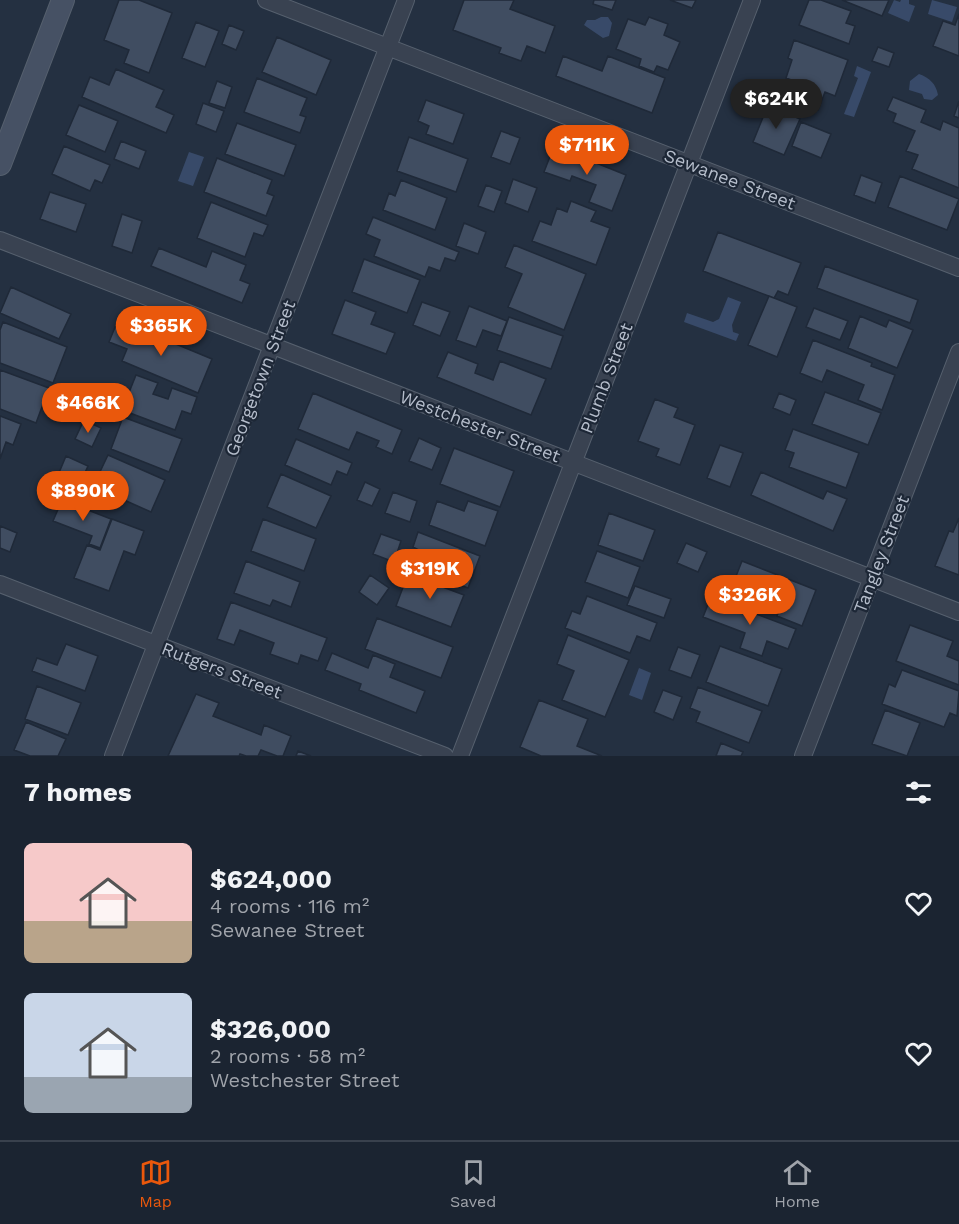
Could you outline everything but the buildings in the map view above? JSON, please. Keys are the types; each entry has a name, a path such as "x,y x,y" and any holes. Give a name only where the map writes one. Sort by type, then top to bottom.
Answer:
{"street":[{"path":"0,164 63,0"},
{"name":"Sewanee Street","path":"266,0 959,268"},
{"name":"Georgetown Street","path":"113,756 406,0"},
{"name":"Plumb Street","path":"460,756 752,0"},
{"name":"Westchester Street","path":"0,240 959,612"},
{"name":"Tangley Street","path":"803,756 959,352"},
{"name":"Rutgers Street","path":"0,584 445,756"}],"water":[{"path":"894,0 900,2 909,0 909,4 915,6 909,22 888,13"},
{"path":"932,0 957,7 952,22 928,14"},
{"path":"608,17 612,23 609,36 603,38 584,25 587,20"},
{"path":"857,66 871,72 854,117 844,114 858,78 854,76"},
{"path":"919,74 936,88 938,95 932,100 924,99 922,94 909,90 910,81"},
{"path":"189,152 204,157 193,186 178,181"},
{"path":"728,297 741,302 732,325 733,332 739,334 736,341 684,322 687,313 713,322 719,319"},
{"path":"639,668 651,673 642,700 629,695"}]}
